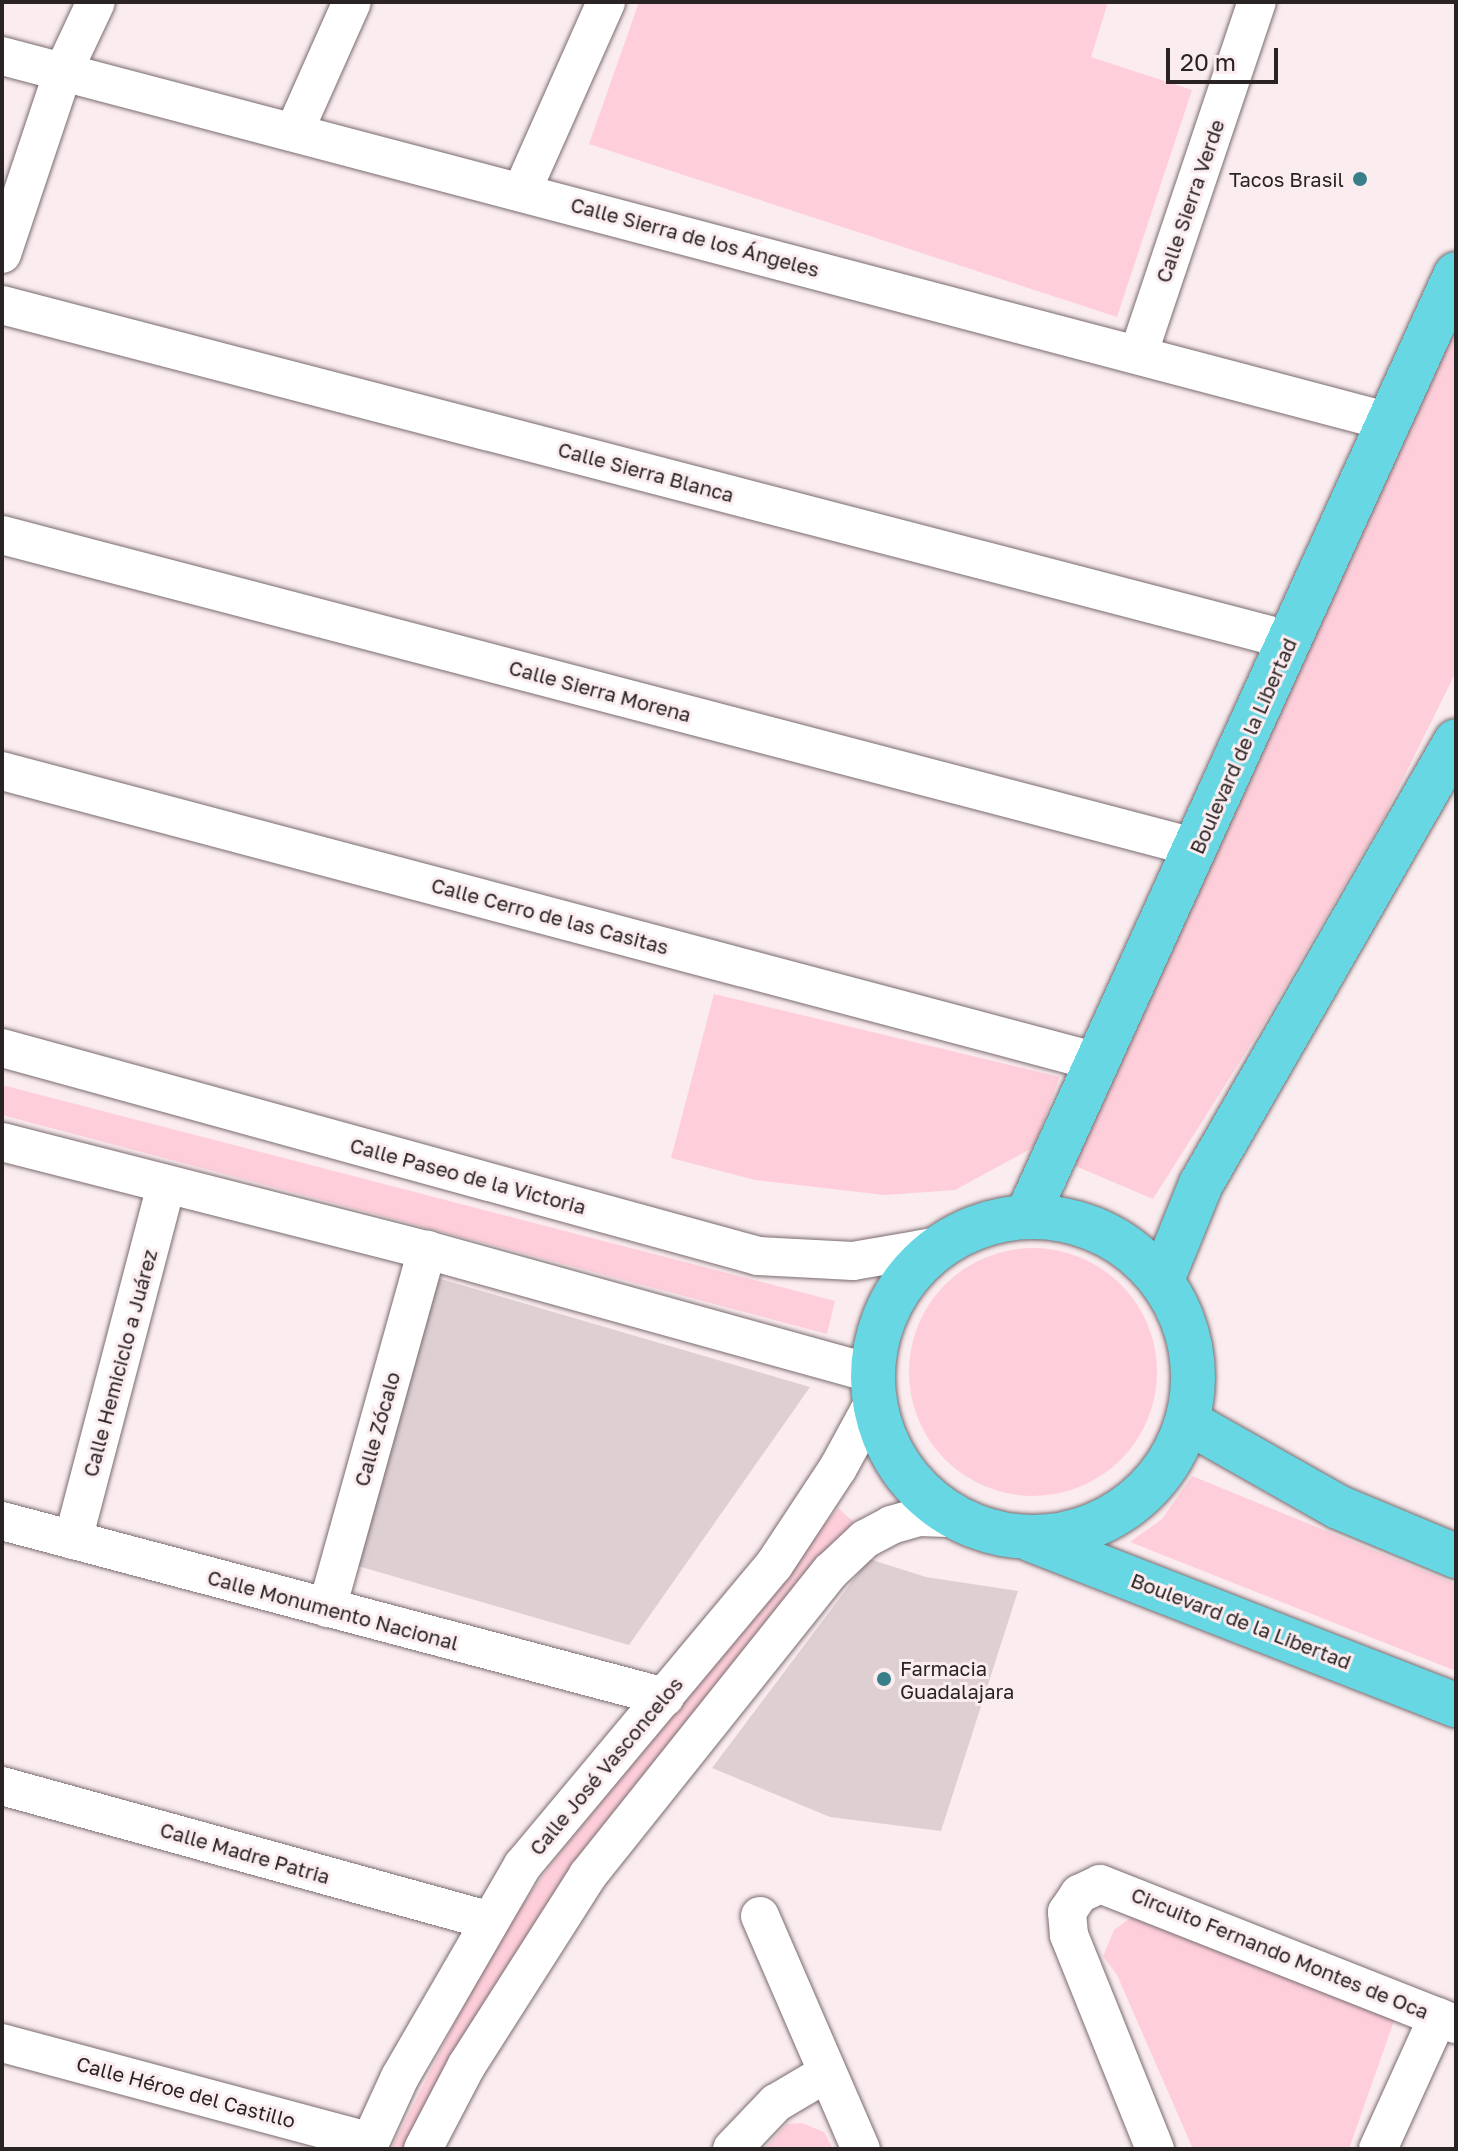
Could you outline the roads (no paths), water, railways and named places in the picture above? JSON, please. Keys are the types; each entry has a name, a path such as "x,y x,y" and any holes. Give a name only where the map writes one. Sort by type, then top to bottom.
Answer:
{"main road":[{"name":"Boulevard de la Libertad","path":"1027,1216 1198,848 1386,421 1456,274"},
{"path":"1162,1280 1201,1184 1456,741"},
{"path":"872,1388 877,1334 891,1301 912,1270 939,1246 981,1225 1027,1216 1078,1223 1124,1245 1162,1280 1181,1312 1192,1348 1188,1422 1165,1470 1127,1508 1079,1531 1026,1537"},
{"name":"Boulevard de la Libertad","path":"872,1388 884,1437 901,1469 925,1497 956,1518 1026,1537 1456,1705"},
{"path":"1188,1422 1338,1507 1456,1556"}],"street":[{"path":"2,254 63,72 96,2"},
{"path":"294,132 352,2"},
{"path":"522,191 606,2"},
{"name":"Calle Sierra Verde","path":"1138,355 1257,2"},
{"name":"Calle Sierra de los Ángeles","path":"2,56 1386,421"},
{"name":"Calle Sierra Blanca","path":"2,305 1289,640"},
{"name":"Calle Sierra Morena","path":"2,535 1198,848"},
{"name":"Calle Cerro de las Casitas","path":"2,771 1098,1062"},
{"name":"Calle Paseo de la Victoria","path":"2,1048 758,1256 853,1261 939,1246"},
{"path":"2,1142 427,1250 872,1388"},
{"name":"Calle Hemiciclo a Juárez","path":"73,1540 166,1186"},
{"name":"Calle Zócalo","path":"327,1608 427,1250"},
{"name":"Calle José Vasconcelos","path":"368,2145 487,1920 523,1865 783,1553 872,1388"},
{"path":"423,2149 467,2065 588,1875 831,1571 865,1539 891,1525 919,1517 956,1518"},
{"name":"Calle Monumento Nacional","path":"2,1521 665,1697"},
{"name":"Calle Madre Patria","path":"2,1786 487,1920"},
{"name":"Circuito Fernando Montes de Oca","path":"1155,2149 1069,1935 1067,1912 1079,1894 1100,1884 1122,1889 1447,2021 1378,2149"},
{"path":"760,1916 825,2074 861,2149"},
{"name":"Calle Héroe del Castillo","path":"2,2043 368,2145"},
{"path":"732,2149 776,2103 825,2074"}],"place":[{"name":"Tacos Brasil","path":"1360,179"},
{"name":"Farmacia Guadalajara","path":"884,1679"}]}
